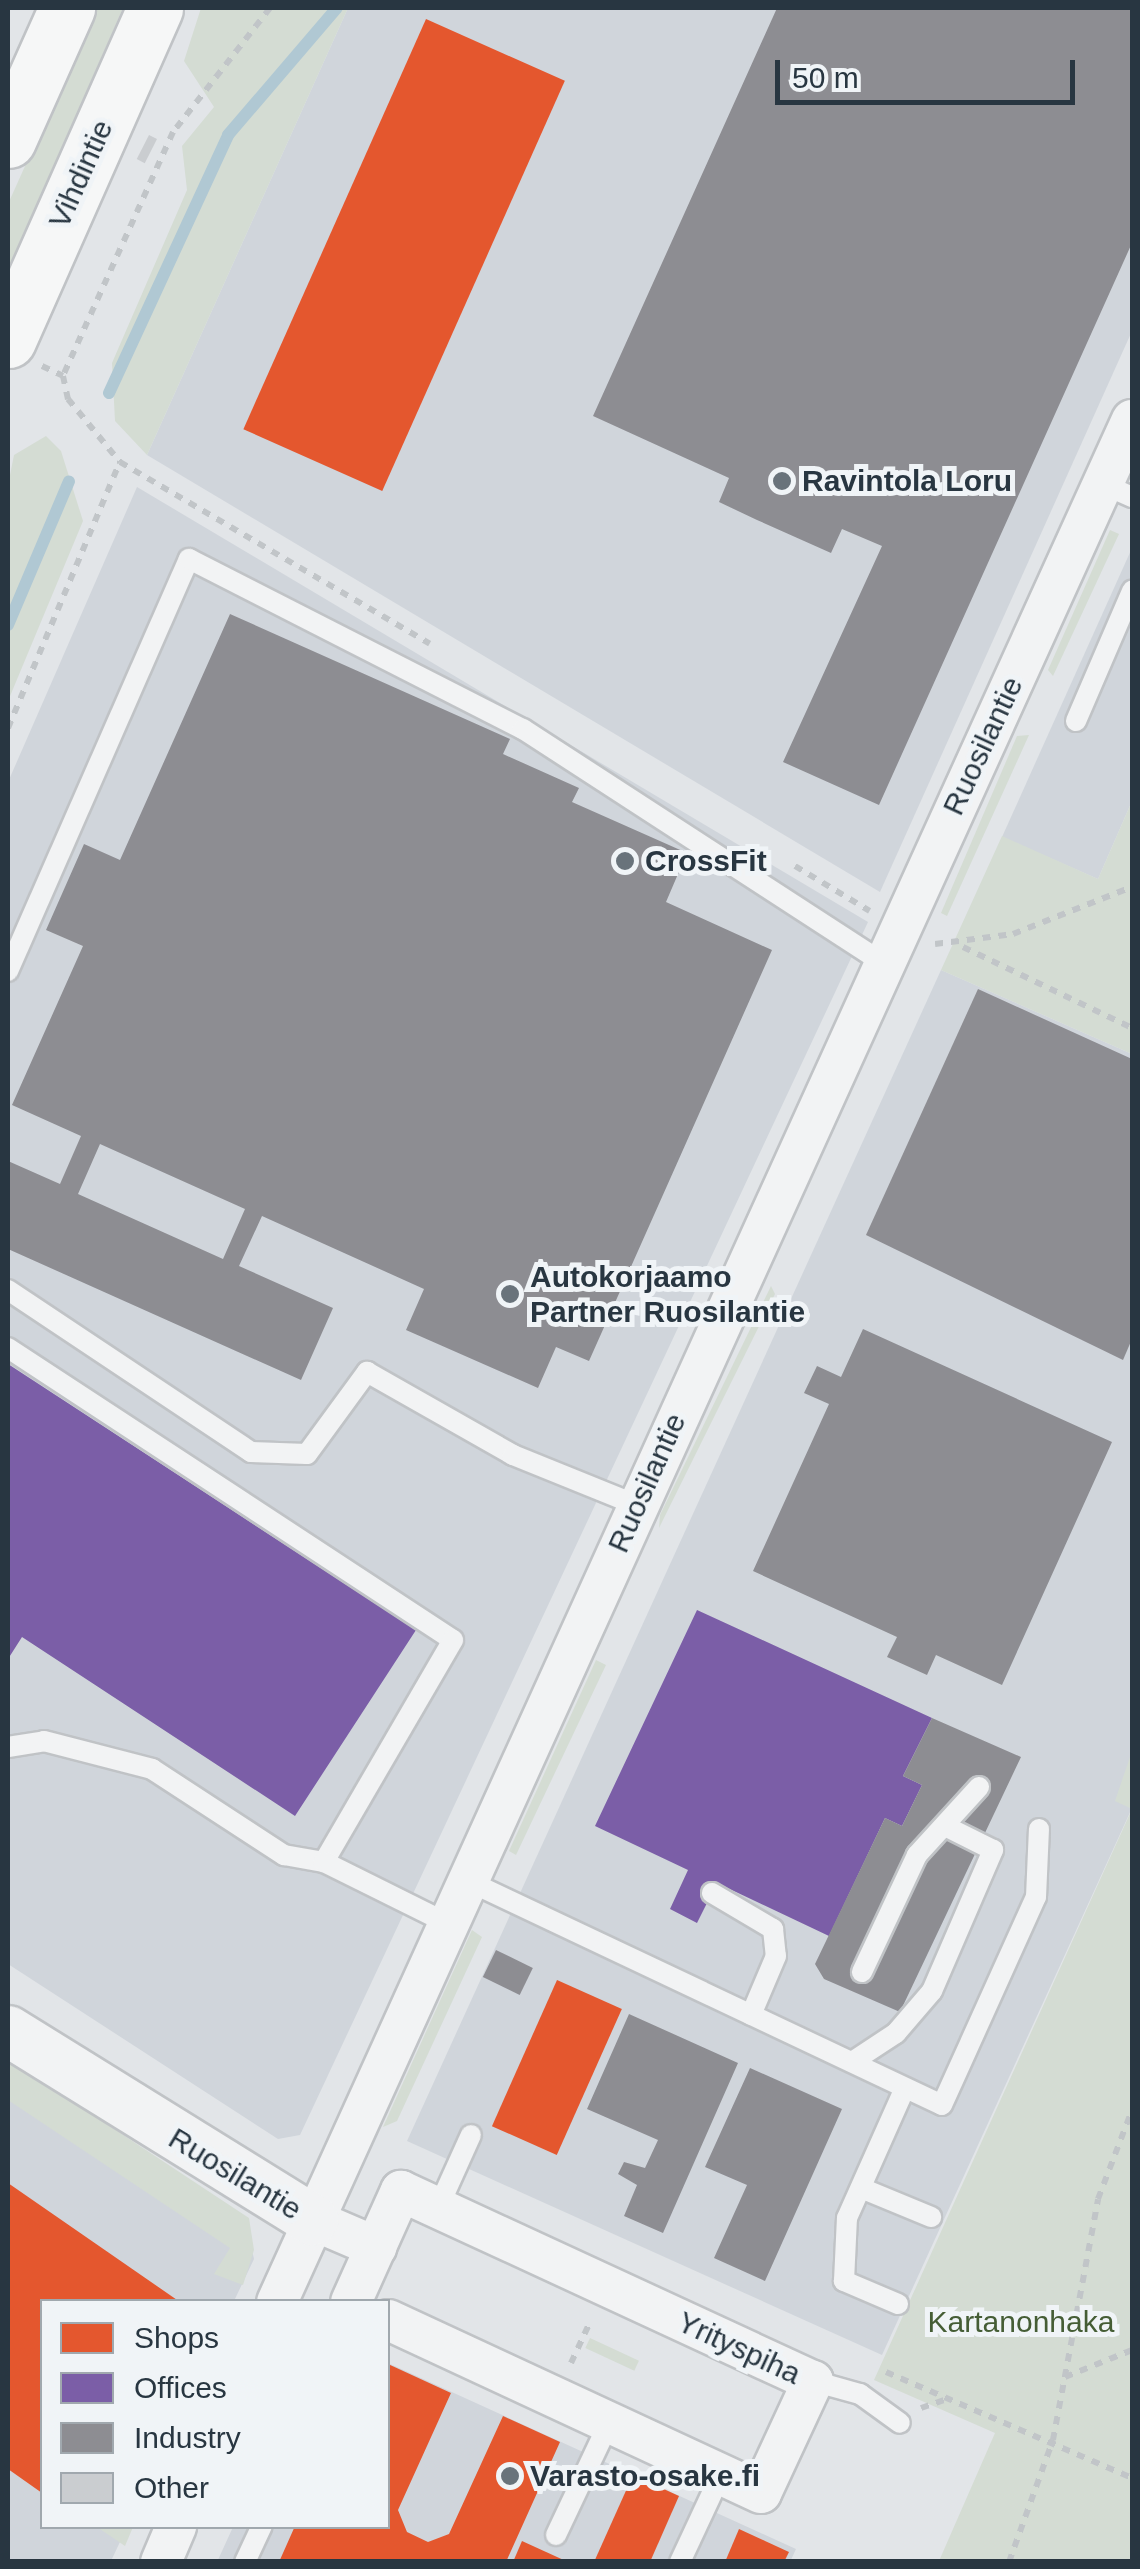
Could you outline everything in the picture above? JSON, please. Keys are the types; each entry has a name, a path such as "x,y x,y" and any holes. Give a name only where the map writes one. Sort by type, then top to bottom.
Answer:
{"main road":[{"path":"8,140 66,8"},
{"name":"Vihdintie","path":"8,340 155,8"}],"street":[{"name":"Ruosilantie","path":"8,2031 313,2220 883,962 1118,491 1132,420"},
{"name":"Yrityspiha","path":"351,2299 402,2191 813,2381 761,2493 390,2321"},
{"path":"278,2299 313,2220 376,2248"},
{"path":"162,2561 175,2529"}],"lane":[{"path":"8,971 190,559 524,729 883,962"},
{"path":"1076,721 1132,591"},
{"path":"8,1290 252,1452 308,1454 367,1372 513,1455 637,1505"},
{"path":"8,1348 453,1640 324,1862"},
{"path":"8,1747 44,1741 152,1769 284,1855 324,1862 447,1923"},
{"path":"862,1972 917,1856 980,1786"},
{"path":"852,2062 896,2033 932,1991 993,1850 945,1826"},
{"path":"466,1880 942,2105 1036,1897 1039,1829"},
{"path":"712,1893 773,1929 770,1981 751,2014"},
{"path":"898,2304 844,2281 847,2218 906,2088"},
{"path":"438,2208 471,2136"},
{"path":"861,2188 931,2217"},
{"path":"813,2381 860,2394 900,2423"},
{"path":"556,2535 610,2423"},
{"path":"680,2562 721,2474"},
{"path":"246,2562 261,2529"}],"path":[{"path":"8,728 120,462 78,418 63,376 172,132 270,8"},
{"path":"939,946 962,947 1132,887"},
{"path":"962,947 1132,1028"},
{"path":"1009,2562 1053,2440 1098,2199 1132,2110"},
{"path":"566,2374 597,2306"},
{"path":"1065,2377 1132,2350"},
{"path":"873,2367 1053,2440 1132,2478"}],"shaded area":[{"path":"348,8 1132,8 1132,331 880,892 147,455"},
{"path":"137,487 868,922 300,2135 278,2139 8,1964 8,782"},
{"path":"1132,548 1132,801 1098,879 1002,837"},
{"path":"941,970 1132,1054 1132,1808 882,2355 407,2141"},
{"path":"8,2067 246,2224 254,2259 235,2299 40,2299 40,2529 126,2529 111,2561 8,2561"},
{"path":"390,2364 796,2549 790,2562 217,2562 232,2529 390,2529"}],"green space":[{"path":"96,8 123,8 8,272 8,204"},
{"path":"201,8 348,8 147,455 115,421 112,363 187,190 182,146 214,107 184,61"},
{"path":"46,436 61,451 83,521 8,701 8,485 14,455"},
{"path":"1110,530 1119,534 1053,676 1048,670"},
{"path":"1029,735 947,916 941,913 1017,736"},
{"path":"1132,801 1132,1054 941,970 1002,836 1098,879"},
{"path":"771,1286 775,1294 659,1528 660,1515"},
{"path":"596,1660 606,1665 516,1855 509,1851"},
{"path":"1132,1751 1132,1809 1115,1801"},
{"name":"Kartanonhaka","path":"1132,1809 1132,2561 939,2561 995,2433 874,2380"},
{"path":"472,1930 482,1937 397,2121 383,2127"},
{"path":"8,2059 249,2218 254,2250 243,2285 214,2274 230,2248 8,2100"},
{"path":"590,2338 639,2361 634,2371 585,2348"},
{"path":"100,2529 132,2529 125,2546"}],"building: Shops":[{"path":"426,19 565,81 382,491 243,429"},
{"path":"557,1980 622,2009 557,2155 492,2126"},
{"path":"8,2183 176,2299 40,2299 40,2492 8,2469"},
{"name":"Varasto-osake.fi","path":"390,2365 451,2393 398,2510 407,2532 428,2542 449,2534 503,2416 560,2442 506,2562 279,2562 294,2529 390,2529"},
{"path":"633,2475 679,2496 650,2562 594,2562"},
{"path":"739,2529 789,2552 784,2562 725,2562"},
{"path":"522,2541 568,2562 513,2562"}],"building: Offices":[{"path":"8,1364 416,1630 295,1816 22,1637 8,1659"},
{"path":"697,1610 932,1718 903,1776 922,1785 902,1826 885,1818 829,1936 717,1883 697,1923 670,1909 688,1870 595,1826"}],"building: Industry":[{"path":"777,8 1132,8 1132,243 879,805 783,762 882,546 842,529 831,553 757,520 719,502 729,478 593,416"},
{"path":"230,614 510,739 503,754 579,788 572,802 687,853 666,902 772,950 589,1361 556,1347 538,1388 406,1330 424,1289 262,1216 239,1266 333,1308 301,1380 8,1249 8,1161 60,1184 81,1136 12,1105 83,946 46,930 84,844 120,860","holes":["100,1144 245,1209 223,1259 78,1194"]},
{"path":"978,989 1132,1059 1132,1339 1123,1360 866,1235"},
{"path":"863,1329 1112,1442 1002,1685 936,1655 927,1675 887,1657 897,1637 753,1571 829,1404 804,1393 817,1366 841,1377"},
{"path":"932,1718 1021,1757 900,2012 824,1979 815,1964 885,1818 902,1826 922,1785 903,1776"},
{"path":"496,1950 533,1968 520,1995 483,1977"},
{"path":"629,2014 738,2063 663,2233 624,2216 637,2185 618,2174 624,2162 645,2168 658,2140 587,2109"},
{"path":"750,2068 842,2109 765,2281 714,2258 747,2185 705,2167"}],"building: Other":[{"path":"149,135 157,139 145,163 137,159"}],"waterway":[{"path":"109,393 228,135 337,8"},
{"path":"8,625 69,481"}],"place":[{"name":"Ravintola Loru","path":"782,481"},
{"name":"CrossFit","path":"625,861"},
{"name":"Autokorjaamo Partner Ruosilantie","path":"510,1294"},
{"name":"Varasto-osake.fi","path":"510,2476"}]}
